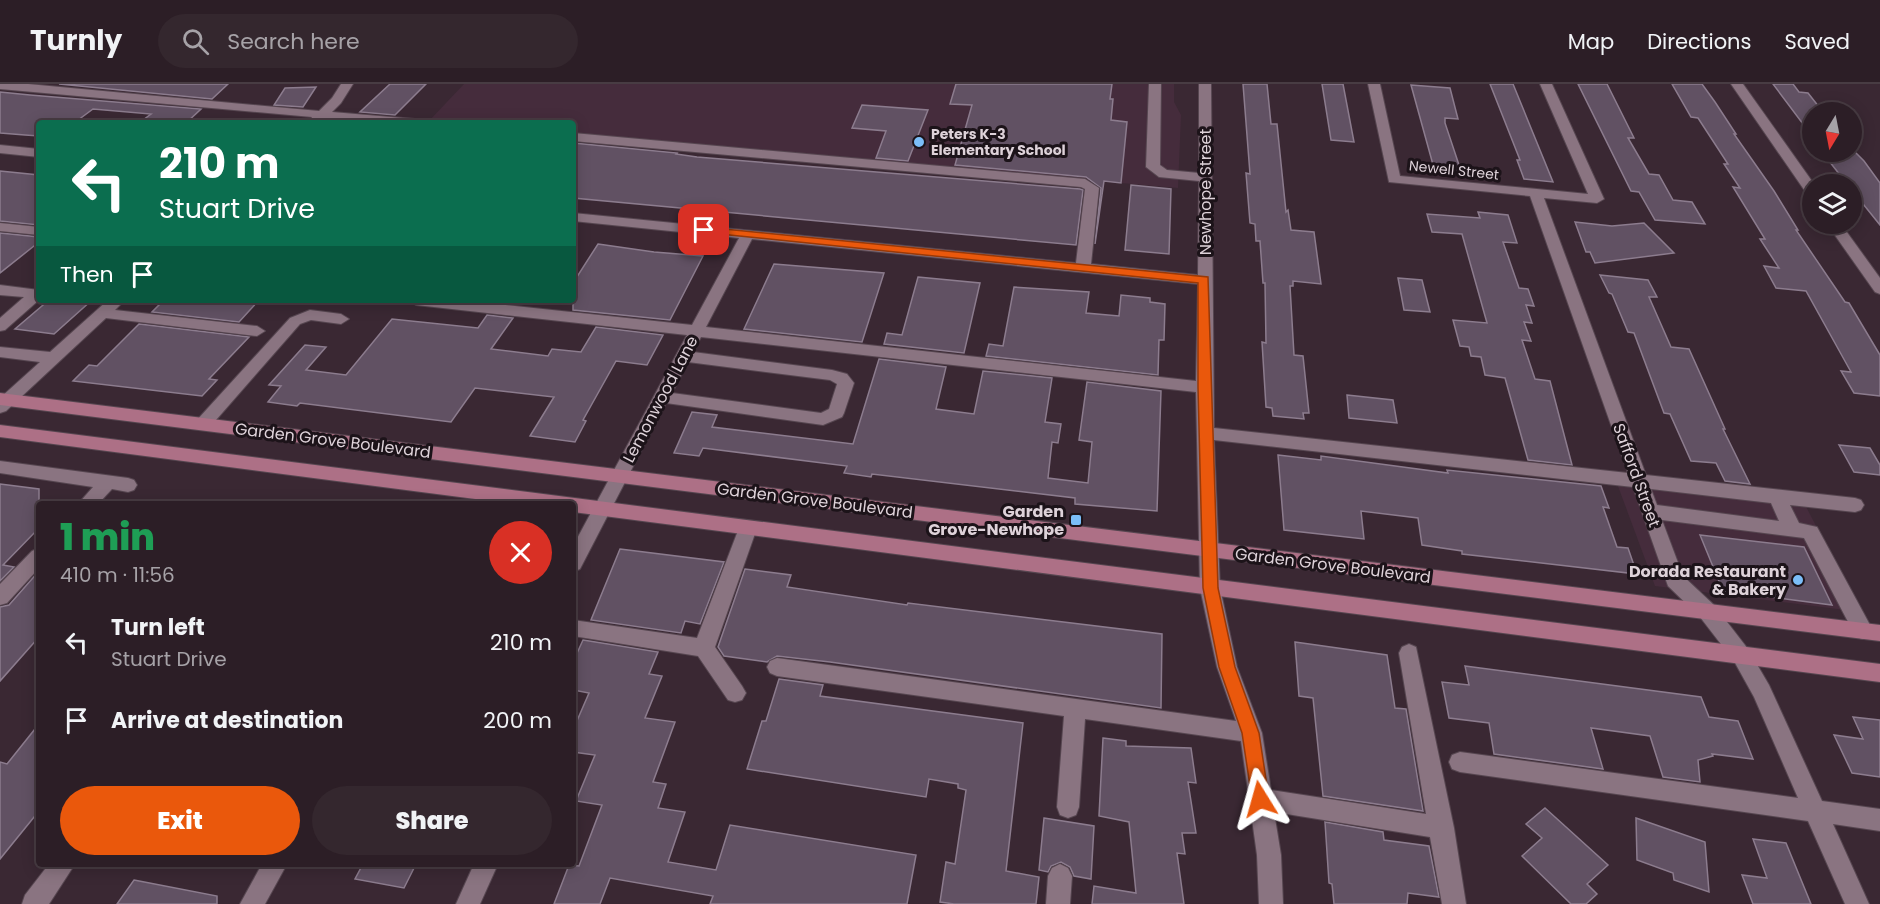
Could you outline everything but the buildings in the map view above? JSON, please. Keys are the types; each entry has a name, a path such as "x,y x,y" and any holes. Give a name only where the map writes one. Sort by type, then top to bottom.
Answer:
{"main road":[{"name":"Garden Grove Boulevard","path":"3,402 620,475 1872,632"},
{"name":"Garden Grove Boulevard","path":"0,431 543,501"},
{"path":"576,505 1880,673"}],"street":[{"path":"317,119 337,100 347,84"},
{"path":"1155,84 1153,167 1164,174 1206,178"},
{"name":"Newhope Street","path":"1205,84 1204,387 1210,588 1227,667 1251,733 1269,855 1271,904"},
{"name":"Newell Street","path":"1374,84 1394,179 1536,194"},
{"path":"1536,194 1597,199 1546,84"},
{"path":"1737,84 1802,177"},
{"path":"0,85 342,120"},
{"path":"576,137 1085,183 1092,188 1083,268"},
{"path":"0,149 36,153"},
{"name":"Safford Street","path":"1536,194 1675,580 1707,612 1741,655 1762,692 1857,904"},
{"path":"576,217 1204,280"},
{"path":"0,227 36,231"},
{"name":"Lemonwood Lane","path":"576,558 748,234"},
{"path":"1841,234 1880,289"},
{"path":"0,290 36,294"},
{"path":"0,326 36,295"},
{"path":"3,402 114,303"},
{"path":"442,303 1204,387"},
{"path":"102,313 257,331"},
{"path":"202,424 295,321 310,315 341,319"},
{"path":"0,352 54,358"},
{"path":"661,397 823,419 836,413 846,383 841,378 832,375 683,356"},
{"path":"1205,434 1855,505"},
{"path":"0,467 128,485"},
{"path":"90,501 108,482"},
{"path":"1777,496 1872,632"},
{"path":"1651,512 1802,531"},
{"path":"704,648 748,528"},
{"path":"0,597 36,558"},
{"path":"576,628 704,648 735,693"},
{"path":"1410,653 1454,904"},
{"path":"777,667 1251,733"},
{"path":"1068,807 1076,709"},
{"path":"1460,762 1880,820"},
{"path":"1260,799 1442,828"},
{"path":"34,904 61,867"},
{"path":"252,904 273,867"},
{"path":"468,904 485,867"},
{"path":"1058,904 1060,876"}],"shaded area":[{"name":"Peters K-3 Elementary School","path":"464,84 1174,84 1174,102 1181,115 1178,188 576,135 576,120 430,120"},
{"path":"1615,478 1802,499 1861,612 1655,586"}],"place":[{"name":"Peters K-3 Elementary School","path":"919,142"},
{"name":"Garden Grove-Newhope","path":"1076,520"},
{"name":"Dorada Restaurant & Bakery","path":"1798,580"}],"route":[{"path":"704,230 1204,280 1204,387 1210,588 1227,667 1251,733 1260,799"}]}
